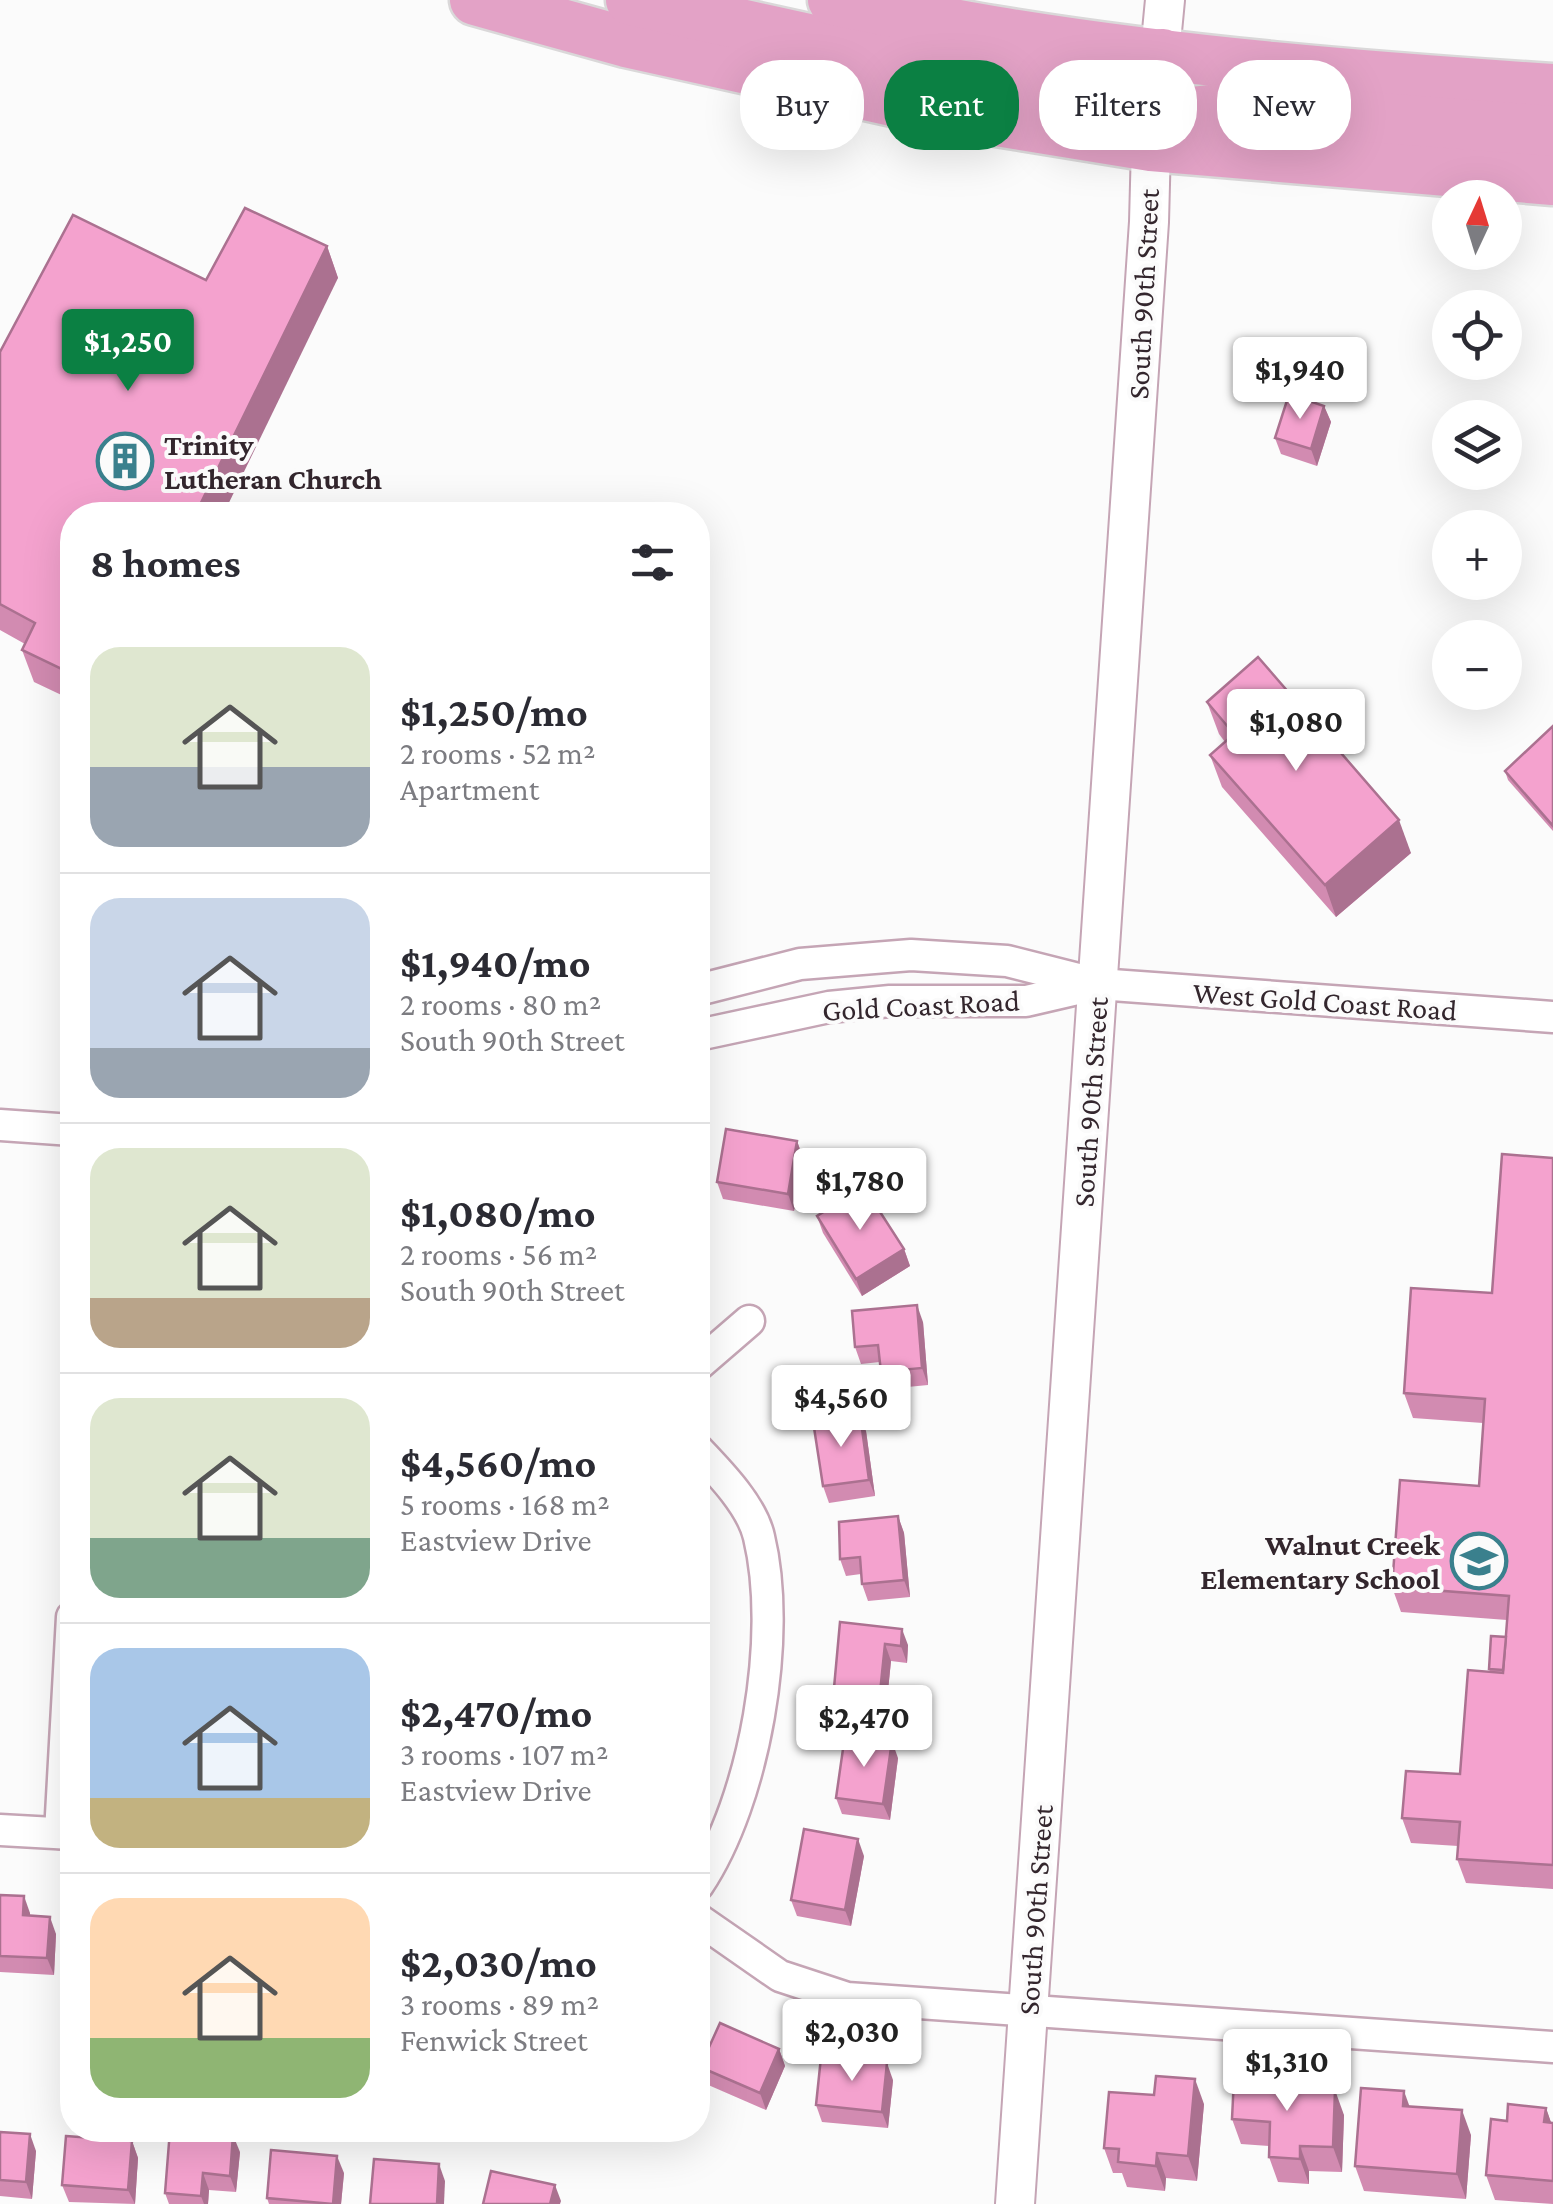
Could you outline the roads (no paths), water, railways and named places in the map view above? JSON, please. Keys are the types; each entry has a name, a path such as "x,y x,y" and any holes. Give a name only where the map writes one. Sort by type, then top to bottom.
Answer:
{"highway":[{"path":"474,0 626,42 947,114 1039,122"},
{"path":"631,0 1065,90 1123,88 1162,54"},
{"path":"833,0 998,32 1162,54 1324,72 1553,89"},
{"path":"1197,119 1236,107 1553,131"},
{"path":"1197,137 1553,180"}],"street":[{"name":"South 90th Street","path":"1161,60 1165,0"},
{"name":"South 90th Street","path":"1015,2204 1152,150"},
{"name":"Gold Coast Road","path":"710,987 800,964 911,955 1007,961 1098,984"},
{"name":"Gold Coast Road","path":"710,1033 829,1007 890,1001 1026,1002 1098,984"},
{"name":"West Gold Coast Road","path":"1098,984 1553,1017"},
{"path":"0,1125 60,1129"},
{"path":"710,1355 749,1321"},
{"path":"710,1462 728,1480 759,1534 767,1595 765,1676 751,1754 710,1864"},
{"path":"0,1830 60,1834"},
{"path":"710,1927 780,1976 848,1998 1553,2047"}],"place":[{"name":"Trinity Lutheran Church","path":"125,461"},
{"name":"Walnut Creek Elementary School","path":"1479,1561"}]}
